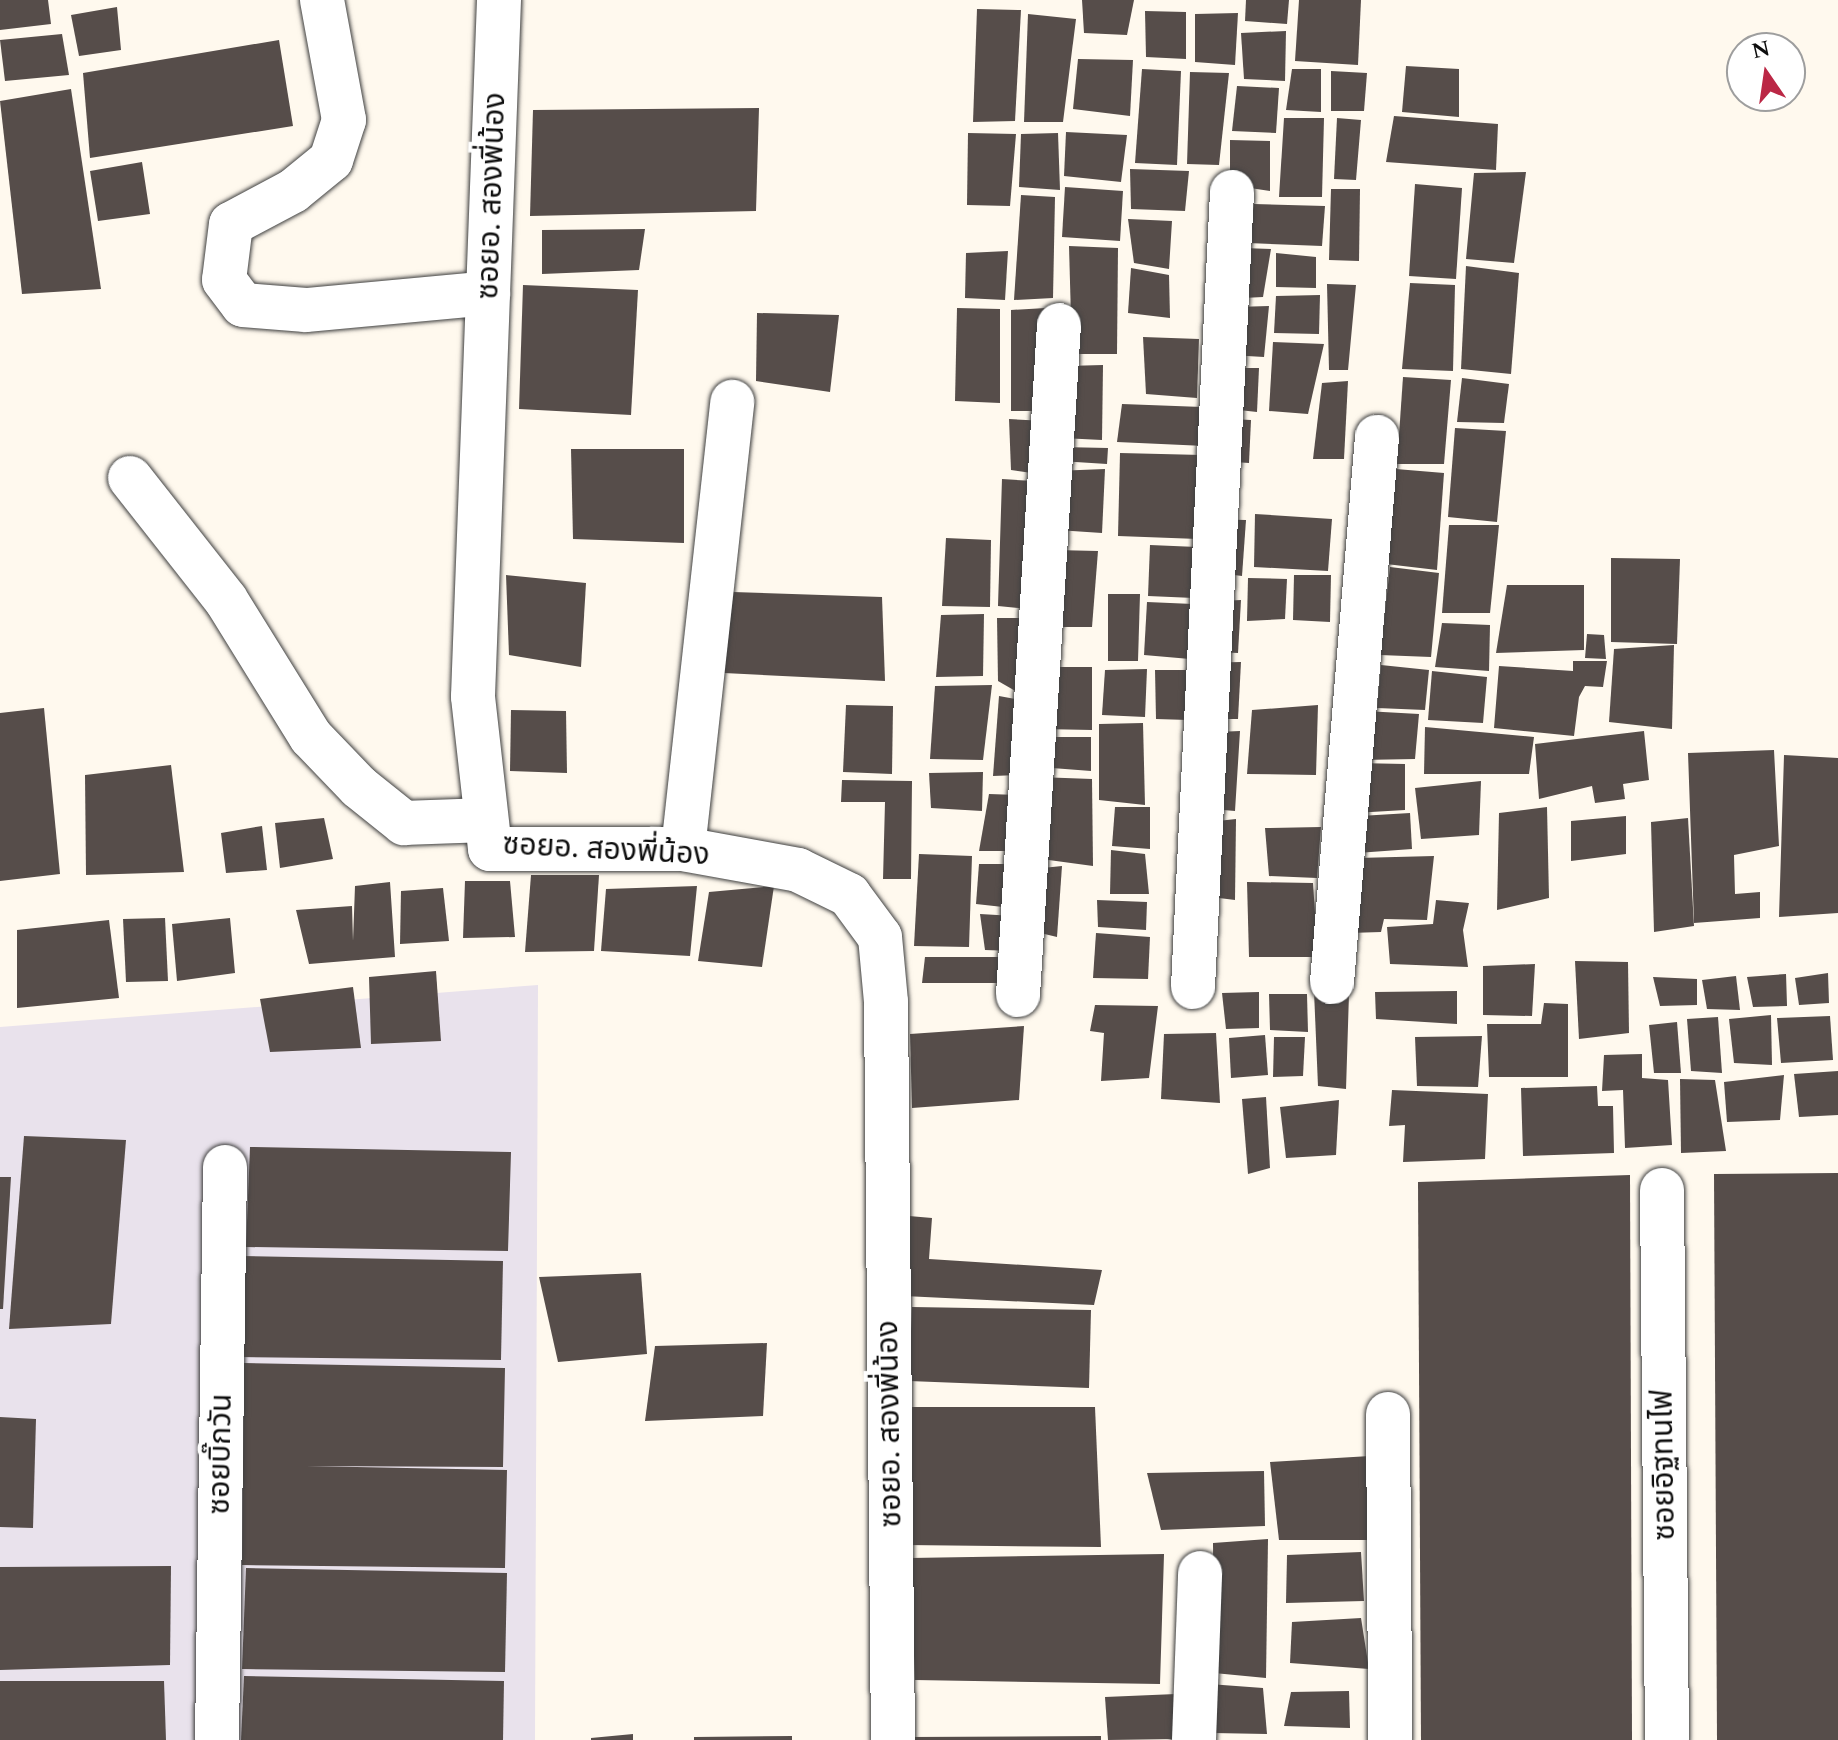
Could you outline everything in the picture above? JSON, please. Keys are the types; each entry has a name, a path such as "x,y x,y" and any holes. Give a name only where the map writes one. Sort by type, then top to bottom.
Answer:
{"street":[{"path":"322,0 344,120 331,160 293,191 231,224 224,280 243,305 306,310 488,293"},
{"name":"ซอยอ. สองพี่น้อง","path":"499,0 473,697 490,849 683,849 798,870 849,895 880,937 886,1002 893,1740"},
{"path":"1193,987 1232,192"},
{"path":"1018,995 1059,325"},
{"path":"683,849 732,402"},
{"path":"1332,982 1377,437"},
{"path":"130,478 226,600 311,737 359,787 404,823 486,820"},
{"name":"ซอยบิ๊กวัน","path":"217,1740 225,1167"},
{"name":"ซอยอิฐทนไฟ","path":"1662,1190 1667,1740"},
{"path":"1388,1414 1390,1740"},
{"path":"1194,1740 1200,1573"}],"shaded area":[{"path":"538,985 535,1740 0,1740 0,1027"}],"building":[{"path":"0,0 48,0 51,24 0,30"},
{"path":"1082,0 1134,0 1127,35 1084,33"},
{"path":"1246,0 1289,0 1287,24 1245,21"},
{"path":"1299,0 1361,0 1358,65 1295,61"},
{"path":"117,7 121,50 79,56 71,15"},
{"path":"977,9 1021,10 1015,121 973,122"},
{"path":"1145,11 1186,12 1186,59 1146,57"},
{"path":"1238,13 1235,65 1195,62 1195,14"},
{"path":"1028,14 1076,19 1063,122 1024,122"},
{"path":"1286,31 1285,81 1244,79 1241,33"},
{"path":"62,34 69,75 5,81 0,40"},
{"path":"279,40 293,126 90,158 83,73"},
{"path":"1078,59 1133,60 1130,116 1073,109"},
{"path":"1406,66 1459,69 1459,117 1402,112"},
{"path":"1142,69 1181,71 1177,165 1135,163"},
{"path":"1292,69 1321,69 1321,112 1286,110"},
{"path":"1331,71 1367,73 1364,111 1331,111"},
{"path":"1190,72 1229,73 1219,165 1187,164"},
{"path":"1237,86 1279,88 1276,133 1232,131"},
{"path":"71,89 101,289 22,294 0,101"},
{"path":"759,108 756,211 530,216 533,110"},
{"path":"1394,116 1498,124 1496,170 1386,162"},
{"path":"1284,118 1324,118 1322,197 1279,197"},
{"path":"1337,118 1361,120 1356,180 1334,179"},
{"path":"1066,132 1127,135 1121,182 1064,176"},
{"path":"968,133 1016,134 1010,206 967,205"},
{"path":"1058,133 1060,190 1019,187 1021,134"},
{"path":"1230,140 1270,141 1270,191 1230,185"},
{"path":"142,162 150,214 98,221 90,171"},
{"path":"1130,169 1189,171 1185,211 1131,209"},
{"path":"1526,172 1514,263 1466,259 1474,173"},
{"path":"1415,184 1462,188 1456,279 1409,276"},
{"path":"1065,187 1123,191 1120,241 1062,237"},
{"path":"1331,189 1360,189 1359,261 1329,260"},
{"path":"1021,195 1055,197 1053,298 1014,300"},
{"path":"1254,204 1325,206 1322,246 1248,243"},
{"path":"1128,219 1172,221 1169,269 1134,263"},
{"path":"645,229 639,270 542,274 542,230"},
{"path":"1069,246 1118,248 1117,354 1072,354"},
{"path":"1243,248 1271,249 1263,297 1243,298"},
{"path":"1008,251 1005,300 965,298 966,253"},
{"path":"1276,253 1316,257 1316,288 1276,287"},
{"path":"1466,266 1519,273 1511,374 1461,369"},
{"path":"1131,268 1169,275 1170,318 1128,313"},
{"path":"1410,283 1455,285 1453,371 1402,369"},
{"path":"1327,284 1356,285 1348,370 1329,370"},
{"path":"523,285 638,290 631,415 519,409"},
{"path":"1320,295 1319,334 1274,333 1276,296"},
{"path":"1269,306 1264,357 1230,355 1235,307"},
{"path":"957,308 1000,309 1000,403 955,401"},
{"path":"1046,308 1045,411 1011,411 1011,310"},
{"path":"757,313 839,315 830,392 756,381"},
{"path":"1143,337 1199,339 1197,398 1146,394"},
{"path":"1273,342 1324,344 1308,414 1269,411"},
{"path":"1103,365 1102,440 1062,438 1066,366"},
{"path":"1216,368 1259,368 1257,412 1212,407"},
{"path":"1403,377 1451,380 1444,464 1397,464"},
{"path":"1462,378 1509,384 1504,423 1457,422"},
{"path":"1348,381 1344,459 1313,459 1322,383"},
{"path":"1122,404 1202,407 1205,446 1117,442"},
{"path":"1208,418 1251,420 1249,463 1205,460"},
{"path":"1009,419 1046,421 1039,474 1011,470"},
{"path":"1455,428 1506,431 1497,522 1448,517"},
{"path":"1061,447 1108,448 1107,464 1060,461"},
{"path":"571,449 684,449 684,543 573,539"},
{"path":"1120,453 1202,455 1198,539 1118,536"},
{"path":"1105,469 1102,533 1057,530 1055,471"},
{"path":"1396,469 1444,473 1437,570 1386,564"},
{"path":"1002,479 1034,481 1030,609 998,606"},
{"path":"1255,514 1332,519 1328,571 1254,567"},
{"path":"1202,519 1246,520 1242,576 1203,571"},
{"path":"1449,525 1499,525 1490,613 1442,613"},
{"path":"946,538 991,540 990,607 942,606"},
{"path":"1150,545 1197,547 1194,598 1148,596"},
{"path":"1055,550 1098,551 1092,627 1052,627"},
{"path":"1611,558 1680,559 1677,644 1611,642"},
{"path":"1390,567 1439,573 1431,657 1380,655"},
{"path":"506,575 586,583 581,667 509,655"},
{"path":"1294,575 1331,575 1330,622 1293,620"},
{"path":"1248,578 1287,579 1285,619 1247,621"},
{"path":"1507,585 1584,585 1584,650 1496,653"},
{"path":"733,592 882,597 885,681 724,673"},
{"path":"1108,594 1140,594 1138,661 1108,661"},
{"path":"1241,600 1238,653 1198,651 1199,602"},
{"path":"1147,602 1193,604 1190,659 1144,655"},
{"path":"984,614 983,676 936,677 941,615"},
{"path":"997,618 1028,618 1026,697 998,681"},
{"path":"1442,623 1490,625 1489,671 1435,667"},
{"path":"1587,634 1604,635 1606,659 1585,658"},
{"path":"1674,645 1672,729 1609,722 1614,649"},
{"path":"1573,661 1607,661 1603,687 1585,686 1579,697 1574,736 1494,728 1499,666 1573,671"},
{"path":"1241,662 1238,719 1194,719 1198,663"},
{"path":"1381,665 1429,670 1425,710 1377,708"},
{"path":"1047,667 1092,667 1092,730 1042,729"},
{"path":"1147,669 1145,717 1102,715 1105,670"},
{"path":"1155,670 1194,670 1188,720 1156,719"},
{"path":"1432,671 1487,677 1483,723 1428,720"},
{"path":"992,685 983,760 930,759 935,686"},
{"path":"999,696 1020,700 1021,775 993,776"},
{"path":"846,705 893,706 892,774 843,772"},
{"path":"1318,705 1316,775 1247,774 1252,710"},
{"path":"44,708 60,874 0,881 0,713"},
{"path":"511,710 566,711 567,773 510,771"},
{"path":"1365,711 1419,714 1415,759 1361,760"},
{"path":"1143,723 1145,805 1099,800 1099,724"},
{"path":"1425,727 1534,737 1529,774 1424,774"},
{"path":"1240,731 1235,811 1189,807 1193,733"},
{"path":"1644,731 1649,780 1623,784 1625,799 1595,803 1592,786 1539,799 1535,744"},
{"path":"1041,737 1091,737 1091,771 1039,767"},
{"path":"1774,750 1779,846 1734,855 1735,894 1760,892 1760,918 1694,923 1688,753"},
{"path":"1784,755 1838,758 1838,913 1779,917"},
{"path":"1356,763 1405,764 1405,810 1354,813"},
{"path":"171,765 184,872 86,875 85,775"},
{"path":"983,772 982,811 931,808 929,773"},
{"path":"1038,777 1092,779 1093,866 1034,858"},
{"path":"842,780 912,781 911,879 883,879 885,802 841,802"},
{"path":"1481,781 1479,835 1421,839 1415,788"},
{"path":"989,794 1019,795 1013,851 979,851"},
{"path":"1115,807 1150,807 1150,849 1112,846"},
{"path":"1547,807 1549,898 1497,910 1499,813"},
{"path":"1410,813 1412,849 1357,853 1360,816"},
{"path":"1626,816 1626,854 1571,861 1571,821"},
{"path":"324,818 333,859 280,868 275,823"},
{"path":"1688,818 1694,926 1654,932 1651,822"},
{"path":"1236,819 1235,900 1187,894 1190,824"},
{"path":"262,826 267,870 226,873 221,833"},
{"path":"1321,827 1317,878 1269,876 1265,828"},
{"path":"1111,850 1145,854 1149,894 1110,894"},
{"path":"919,854 972,856 969,947 914,946"},
{"path":"1434,856 1427,920 1384,919 1381,932 1349,933 1357,858"},
{"path":"979,864 1016,864 1012,908 976,904"},
{"path":"1062,866 1057,937 1028,930 1033,869"},
{"path":"531,875 599,875 594,951 525,952"},
{"path":"465,881 510,881 515,937 463,938"},
{"path":"390,882 395,957 309,964 296,910 352,906 353,941 355,886"},
{"path":"1247,882 1313,883 1318,957 1249,957"},
{"path":"697,886 690,956 601,951 606,889"},
{"path":"774,886 762,967 698,961 709,892"},
{"path":"443,888 449,941 400,944 401,891"},
{"path":"1097,900 1147,902 1146,930 1098,927"},
{"path":"1436,900 1469,903 1463,930 1468,967 1390,964 1387,927 1433,924"},
{"path":"980,914 1014,916 1013,951 985,950"},
{"path":"165,918 168,981 126,982 123,919"},
{"path":"230,918 235,973 177,981 172,924"},
{"path":"109,920 119,998 17,1008 17,930"},
{"path":"1096,933 1150,937 1148,979 1093,978"},
{"path":"925,957 1005,957 1009,983 922,983"},
{"path":"1575,961 1628,962 1629,1033 1579,1039"},
{"path":"1535,964 1532,1016 1483,1015 1483,966"},
{"path":"436,971 441,1041 371,1044 369,977"},
{"path":"1828,973 1829,1003 1799,1005 1795,978"},
{"path":"1786,974 1787,1006 1753,1007 1747,977"},
{"path":"1736,976 1740,1010 1707,1009 1702,980"},
{"path":"1653,977 1697,979 1697,1005 1660,1006"},
{"path":"353,987 361,1048 270,1052 260,999"},
{"path":"1314,991 1349,993 1346,1089 1318,1086"},
{"path":"1457,991 1457,1024 1376,1019 1375,992"},
{"path":"1259,992 1259,1028 1226,1029 1222,993"},
{"path":"1269,994 1307,994 1308,1032 1270,1030"},
{"path":"1544,1003 1568,1004 1568,1077 1489,1077 1487,1024 1541,1024"},
{"path":"1095,1005 1158,1006 1149,1078 1101,1081 1104,1033 1090,1031"},
{"path":"1771,1015 1772,1065 1734,1063 1729,1019"},
{"path":"1830,1016 1833,1060 1781,1063 1777,1018"},
{"path":"1718,1017 1722,1073 1691,1071 1687,1019"},
{"path":"1677,1022 1681,1073 1654,1073 1649,1025"},
{"path":"1024,1026 1019,1100 912,1108 910,1034"},
{"path":"1216,1033 1220,1103 1161,1099 1164,1034"},
{"path":"1265,1035 1268,1075 1231,1078 1229,1038"},
{"path":"1482,1036 1478,1087 1417,1086 1415,1037"},
{"path":"1274,1037 1305,1037 1303,1076 1273,1077"},
{"path":"1642,1054 1642,1078 1668,1080 1672,1145 1625,1148 1623,1090 1602,1091 1604,1055"},
{"path":"1838,1071 1838,1115 1799,1117 1794,1074"},
{"path":"1784,1075 1780,1120 1727,1122 1724,1082"},
{"path":"1680,1079 1715,1080 1726,1151 1681,1153"},
{"path":"1597,1086 1598,1106 1613,1106 1614,1153 1523,1156 1521,1088"},
{"path":"1392,1090 1488,1094 1485,1159 1403,1162 1405,1125 1389,1126"},
{"path":"1266,1097 1270,1168 1248,1174 1242,1099"},
{"path":"1339,1100 1336,1155 1286,1158 1280,1107"},
{"path":"24,1136 126,1140 111,1324 9,1329"},
{"path":"250,1147 511,1152 508,1251 246,1247"},
{"path":"1838,1173 1838,1740 1717,1740 1714,1174"},
{"path":"1630,1175 1632,1740 1421,1740 1418,1182"},
{"path":"0,1177 11,1177 3,1309 0,1309"},
{"path":"909,1216 932,1218 929,1259 1102,1270 1094,1305 904,1296"},
{"path":"242,1256 503,1261 501,1360 238,1357"},
{"path":"641,1273 647,1354 558,1362 539,1277"},
{"path":"912,1307 1091,1310 1089,1388 909,1381"},
{"path":"767,1343 763,1416 645,1421 655,1346"},
{"path":"244,1363 505,1368 503,1467 306,1466 507,1470 505,1568 242,1565"},
{"path":"911,1407 1095,1407 1101,1547 906,1545"},
{"path":"0,1417 36,1419 33,1528 0,1527"},
{"path":"1370,1456 1372,1540 1279,1540 1270,1462"},
{"path":"1264,1471 1265,1526 1161,1530 1147,1473"},
{"path":"1268,1539 1266,1678 1214,1673 1213,1543"},
{"path":"1361,1552 1364,1601 1286,1603 1287,1555"},
{"path":"1164,1554 1160,1684 915,1680 910,1558"},
{"path":"171,1566 170,1665 0,1670 0,1567"},
{"path":"246,1568 507,1573 505,1672 242,1669"},
{"path":"1361,1618 1369,1669 1290,1663 1292,1622"},
{"path":"244,1676 504,1681 503,1740 241,1740"},
{"path":"0,1681 164,1681 166,1740 0,1740"},
{"path":"1209,1684 1263,1688 1267,1734 1213,1733"},
{"path":"1349,1691 1350,1728 1284,1726 1291,1692"},
{"path":"1176,1694 1178,1739 1108,1740 1105,1697"},
{"path":"633,1734 633,1740 591,1740 591,1738"},
{"path":"792,1736 792,1740 694,1740 694,1737"},
{"path":"1101,1736 1101,1740 910,1740 910,1737"}]}
